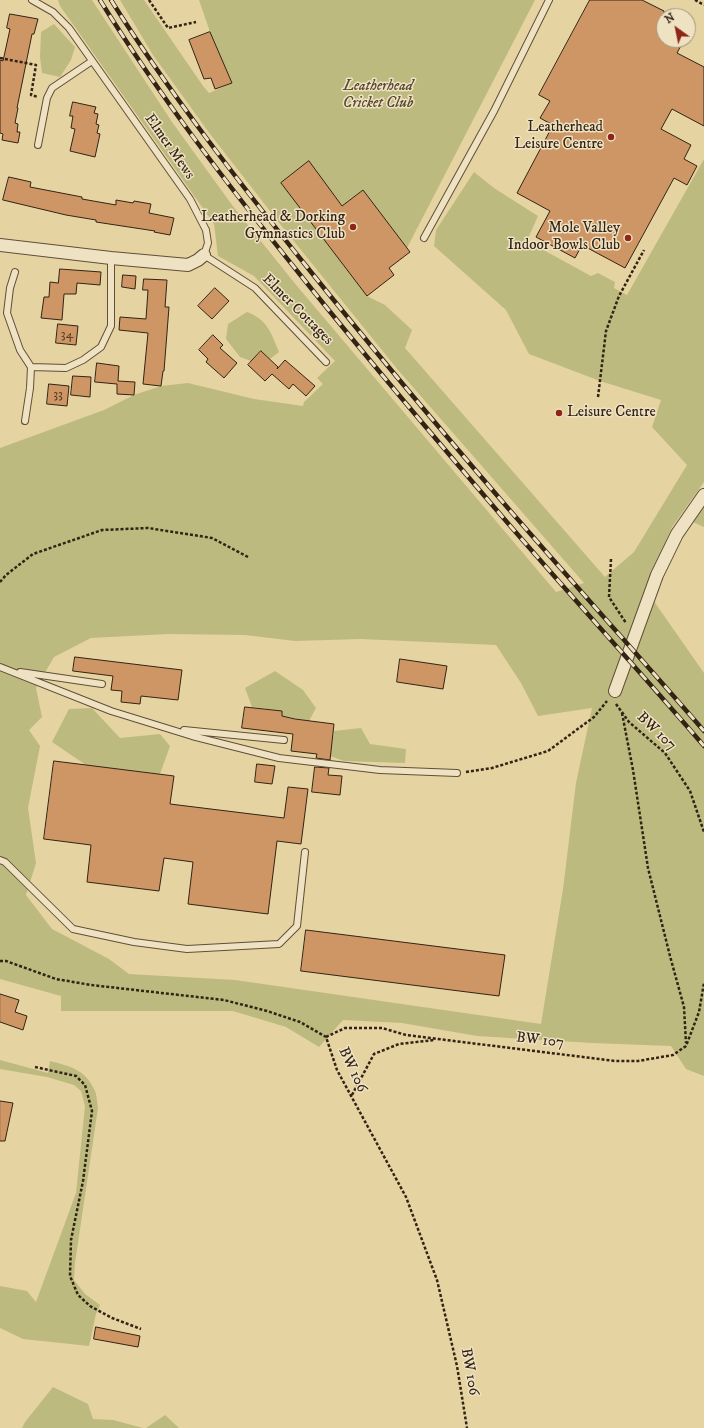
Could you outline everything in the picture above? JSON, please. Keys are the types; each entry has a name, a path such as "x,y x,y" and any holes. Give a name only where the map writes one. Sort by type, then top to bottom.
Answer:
{"street":[{"path":"0,245 188,265 204,255"},
{"path":"615,691 660,568 677,534 704,495"}],"lane":[{"name":"Elmer Mews","path":"32,0 53,12 69,28 190,199 206,230 208,243 204,255"},
{"path":"424,238 494,111 549,0"},
{"path":"38,145 47,98 52,88 92,61"},
{"name":"Elmer Cottages","path":"204,255 255,288 326,362"},
{"path":"31,367 66,368 83,360 101,347 111,326 111,258"},
{"path":"15,272 10,288 7,313 20,350 31,367 30,388 25,421"},
{"path":"0,667 111,711 170,729 279,758 380,770 457,773"},
{"path":"11,671 102,684"},
{"path":"170,729 284,740"},
{"path":"0,860 5,862 73,929 134,942 187,949 279,944 297,926 305,852"}],"path":[{"path":"149,0 168,28 196,22"},
{"path":"695,0 704,5"},
{"path":"0,58 36,65 31,95 47,98"},
{"path":"598,397 606,331 619,296 644,250"},
{"path":"0,582 6,575 34,554 102,530 148,528 212,538 248,557"},
{"path":"611,559 609,597 634,639"},
{"path":"457,773 492,768 548,751 594,717 615,691"},
{"name":"BW 107","path":"615,691 616,704 622,713 629,722 665,753 690,791 704,832"},
{"path":"622,713 633,770 648,868 684,1007 686,1046"},
{"name":"BW 106","path":"0,961 6,961 56,979 91,985 224,1000 267,1010 300,1022 326,1037 337,1070 406,1197 437,1280 458,1366 467,1428"},
{"path":"686,1046 699,1012 704,983"},
{"name":"BW 107","path":"326,1037 344,1028 382,1028 406,1035 615,1061 638,1061 673,1055 686,1046"},
{"path":"352,1096 374,1054 399,1044 439,1039"},
{"path":"35,1067 76,1076 85,1084 92,1111 83,1181 71,1240 70,1276 78,1295 90,1306 112,1318 141,1329"}],"green space":[{"name":"Leatherhead Cricket Club","path":"58,0 92,0 172,122 235,209 297,286 556,592 584,583 398,370 284,229 210,134 153,55 120,0 144,0 209,93 232,83 210,32 199,0 535,0 407,248 363,190 342,206 309,162 281,183 367,296 385,305 412,330 405,348 605,577 634,552 687,465 652,427 661,400 600,381 529,354 506,310 434,246 436,230 474,172 494,188 538,216 527,241 591,276 598,273 615,282 614,288 627,295 704,159 704,482 672,527 643,594 653,600 704,673 704,1076 686,1069 671,1046 477,1036 402,1023 343,1020 319,1047 286,1027 233,1011 61,1011 61,996 0,979 0,448 104,410 134,395 161,386 188,383 254,399 303,406 304,402 323,384 317,378 335,361 254,276 218,256 214,224 60,6","holes":["168,634 245,635 295,641 361,639 496,645 521,683 538,716 592,708 576,783 563,889 541,1024 235,980 129,974 109,959 52,929 26,895 36,863 28,808 40,746 29,730 42,717 36,688 54,657 91,638"]},
{"path":"54,24 75,47 71,60 60,77 42,73 40,57 41,32"},
{"path":"247,312 260,319 271,333 279,352 270,359 260,351 251,361 240,357 226,339 228,324"},
{"path":"704,504 704,527 693,522"},
{"path":"275,671 303,690 316,708 309,721 282,716 282,711 252,707 245,688"},
{"path":"92,708 120,738 160,734 170,746 160,774 86,765 52,742 69,709"},
{"path":"361,728 370,744 406,749 405,763 344,761 330,756 334,731"},
{"path":"0,1060 48,1073 50,1061 76,1069 86,1077 96,1093 98,1108 75,1263 74,1280 85,1294 100,1305 96,1314 89,1346 23,1339 0,1328 0,1286 27,1291 36,1302 76,1193 85,1106 81,1091 74,1085 47,1077 0,1069"},
{"path":"53,1387 88,1404 93,1419 113,1420 143,1428 22,1428 25,1422"},
{"path":"165,1415 179,1428 146,1428"}],"building":[{"name":"Leatherhead Leisure Centre","path":"590,0 642,0 658,8 656,8 656,48 680,48 677,53 704,67 704,126 672,109 661,129 691,145 684,159 697,166 687,185 674,178 625,268 582,245 575,258 536,237 550,211 517,193 553,125 540,118 550,101 539,95"},
{"path":"10,14 38,19 34,34 32,34 17,108 15,123 18,124 17,132 20,132 18,143 2,140 3,134 0,133 0,60 3,61 10,29 7,28"},
{"path":"210,32 232,83 215,89 211,78 204,79 189,40"},
{"path":"73,102 96,107 94,113 98,114 96,124 99,125 97,133 100,134 95,157 70,151 75,129 71,128 73,116 70,116"},
{"name":"Leatherhead & Dorking Gymnastics Club","path":"309,161 342,206 363,190 410,252 389,268 394,275 367,296 281,183"},
{"path":"9,177 31,182 30,187 82,197 82,199 116,205 116,200 151,204 149,213 174,218 170,235 154,232 155,231 96,222 96,220 66,215 3,200"},
{"path":"60,269 101,272 100,285 77,283 76,294 64,294 62,320 41,318 44,297 49,297 50,282 58,283"},
{"path":"123,275 136,276 135,289 122,287"},
{"path":"144,279 167,280 165,307 169,307 164,371 161,386 143,384 148,333 119,330 120,317 146,319 148,290 143,290"},
{"path":"215,288 229,301 212,319 198,306"},
{"path":"58,324 78,326 76,345 56,343"},
{"path":"213,335 223,345 220,348 237,363 224,378 206,362 208,359 199,350"},
{"path":"261,351 278,367 277,369 285,360 315,386 306,396 293,384 289,389 272,374 265,381 248,365"},
{"path":"97,363 119,366 118,381 135,382 134,395 117,394 117,384 95,382"},
{"path":"73,376 91,377 90,397 71,395"},
{"path":"49,384 69,386 67,406 47,404"},
{"path":"75,657 182,670 178,700 141,696 140,704 121,702 122,691 111,690 113,676 73,671"},
{"path":"400,659 447,666 443,689 397,682"},
{"path":"245,707 282,711 282,716 334,724 330,760 316,758 317,754 291,751 293,734 242,728"},
{"path":"54,761 174,776 170,804 284,818 288,787 308,789 301,844 277,841 268,914 188,904 193,862 164,858 159,891 87,882 91,845 44,839"},
{"path":"257,764 275,766 272,784 255,782"},
{"path":"315,767 329,768 328,775 342,776 340,795 312,792"},
{"path":"306,930 505,955 499,996 301,971"},
{"path":"0,994 19,1000 15,1012 27,1016 23,1030 0,1022"},
{"path":"0,1101 13,1103 5,1141 0,1141"},
{"path":"96,1327 140,1336 138,1347 94,1339"}],"railway":[{"path":"100,0 147,72 196,142 248,210 326,307 500,514 704,746"},
{"path":"111,0 157,69 205,136 331,297 456,448 704,731"}],"place":[{"name":"Leatherhead Leisure Centre","path":"611,137"},
{"name":"Leatherhead & Dorking Gymnastics Club","path":"353,227"},
{"name":"Mole Valley Indoor Bowls Club","path":"628,238"},
{"name":"Leisure Centre","path":"559,413"}]}
